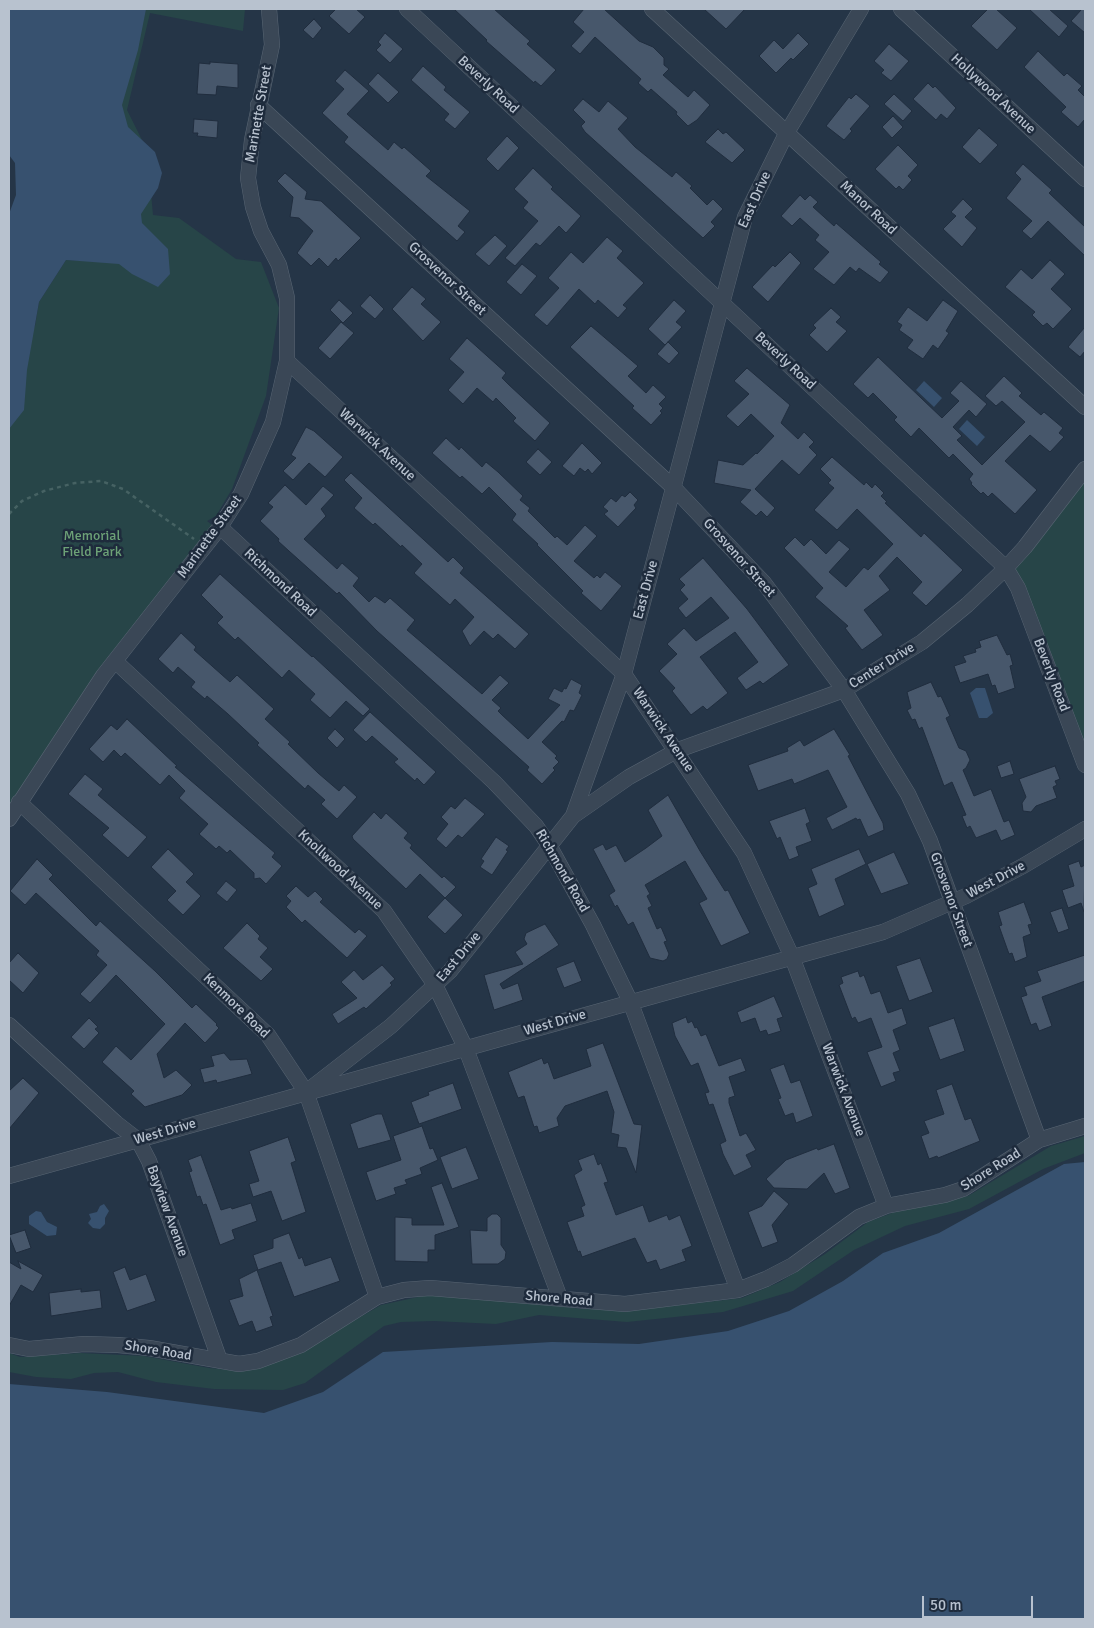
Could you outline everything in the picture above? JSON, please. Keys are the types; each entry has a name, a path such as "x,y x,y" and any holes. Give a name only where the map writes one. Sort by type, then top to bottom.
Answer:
{"street":[{"name":"Marinette Street","path":"9,819 18,802 103,676 220,528 242,494 259,459 273,422 287,361 287,298 284,282 253,207 248,178 258,106 272,45 269,9"},
{"name":"Beverly Road","path":"407,9 1006,568 1018,588 1085,765"},
{"name":"Manor Road","path":"652,9 1085,407"},
{"name":"East Drive","path":"306,1092 391,1026 450,970 573,816 624,674 744,217 786,134 862,9"},
{"name":"Hollywood Avenue","path":"902,9 1085,179"},
{"name":"Grosvenor Street","path":"258,106 673,487 764,583 844,690 908,794 930,841 1039,1140"},
{"name":"Warwick Avenue","path":"287,361 624,674 678,750 744,852 792,957 886,1206"},
{"name":"Center Drive","path":"573,816 629,777 678,750 844,690 922,642 967,605 1025,548 1085,469"},
{"name":"Richmond Road","path":"220,528 494,782 536,826 549,845 593,925 630,1001 738,1290"},
{"name":"Knollwood Avenue","path":"115,661 384,911 435,985 466,1048 560,1298"},
{"name":"Kenmore Road","path":"18,802 268,1035 306,1092 377,1297"},
{"name":"West Drive","path":"9,1176 630,1001 883,932 952,903 1023,866 1085,828"},
{"name":"Bayview Avenue","path":"9,1024 116,1123 138,1140 149,1161 220,1361"},
{"name":"Shore Road","path":"9,1346 29,1348 84,1344 118,1345 149,1348 239,1364 281,1353 300,1344 377,1297 404,1290 430,1288 625,1304 738,1290 766,1279 793,1265 859,1217 886,1206 945,1195 963,1189 1039,1140 1085,1126"}],"path":[{"path":"9,514 22,501 44,491 75,483 101,482 122,489 206,546"}],"green space":[{"name":"Memorial Field Park","path":"136,9 245,9 243,31 150,13 127,110 147,150 153,215 179,218 236,259 261,262 279,308 266,396 232,489 216,516 207,521 213,526 101,666 9,813 9,359 35,326 39,302 66,260 85,261 115,103"},
{"path":"1085,469 1085,762 1010,565"},
{"path":"1085,1136 1085,1153 1043,1169 969,1209 905,1226 854,1250 793,1291 723,1312 627,1322 539,1315 496,1324 434,1321 401,1322 384,1326 305,1383 283,1390 214,1389 156,1382 118,1372 94,1373 71,1379 36,1377 9,1372 9,1353 20,1357 80,1353 144,1356 209,1368 245,1371 302,1351 381,1305 427,1295 506,1300 582,1309 645,1309 742,1298 780,1282 825,1254 868,1222 892,1213 968,1196 1051,1146"}],"water":[{"path":"9,9 146,9 138,50 122,105 128,127 155,152 162,173 158,188 141,214 142,223 168,249 170,274 158,287 132,274 119,264 66,260 39,302 27,370 24,410 9,429 9,214 16,195 15,163 9,155"},
{"path":"924,381 942,398 934,407 916,390"},
{"path":"967,420 985,437 977,446 959,429"},
{"path":"976,688 985,688 993,713 987,718 979,718 970,693"},
{"path":"1085,1162 1085,1619 9,1619 9,1384 107,1392 264,1413 323,1392 383,1352 552,1342 639,1344 728,1331 789,1311 843,1281 883,1253 939,1233 1064,1164"},
{"path":"104,1204 109,1211 105,1218 105,1224 100,1229 93,1228 88,1223 91,1219 89,1214 97,1212 100,1206"},
{"path":"36,1211 41,1212 47,1222 57,1227 56,1235 47,1236 29,1224 29,1216"}],"building":[{"path":"336,9 356,9 365,17 349,34 329,16"},
{"path":"454,9 494,9 530,41 527,44 556,70 541,86 535,81 534,83 486,41"},
{"path":"584,9 604,9 639,41 653,47 664,58 664,65 669,69 663,75 688,97 694,90 710,105 697,120 688,126 676,114 677,112 651,89 648,92 638,83 641,79 595,37 580,54 571,46 584,32 573,22"},
{"path":"704,9 745,9 726,29"},
{"path":"988,9 996,9 1017,28 997,50 971,26"},
{"path":"1029,9 1049,9 1068,26 1059,37"},
{"path":"1082,9 1085,9 1085,33 1071,21"},
{"path":"314,19 322,28 313,39 303,30"},
{"path":"385,33 403,49 390,63 376,50 381,45 378,42"},
{"path":"798,33 809,44 776,73 759,56 774,40 783,49"},
{"path":"889,44 909,61 891,81 881,73 884,70 874,61"},
{"path":"1038,51 1064,76 1067,73 1082,86 1078,90 1085,97 1085,119 1078,127 1061,112 1066,107 1024,67"},
{"path":"210,62 238,64 238,88 217,86 216,95 197,94 199,63 210,64"},
{"path":"423,66 446,87 444,90 470,112 455,129 444,120 449,114 411,80"},
{"path":"345,70 369,91 347,114 388,150 394,142 402,149 404,147 431,171 426,176 470,211 458,226 465,232 457,241 344,142 348,137 322,113 344,89 335,81"},
{"path":"378,73 399,92 388,103 368,84"},
{"path":"928,83 933,88 935,86 956,108 947,119 941,114 936,120 913,99"},
{"path":"856,94 870,106 850,129 852,131 844,140 826,126 849,97 851,99"},
{"path":"894,94 912,111 903,121 884,104"},
{"path":"583,99 599,112 608,101 628,118 618,129 635,147 672,177 676,172 692,186 690,188 707,205 713,199 723,209 711,222 715,226 703,238 585,132 581,126 585,122 573,110"},
{"path":"893,116 903,127 892,138 882,127"},
{"path":"194,119 218,121 217,138 197,136 198,133 193,133"},
{"path":"979,128 998,145 980,164 962,147"},
{"path":"718,129 723,134 726,132 745,150 732,163 705,142"},
{"path":"507,136 519,148 498,171 486,159"},
{"path":"898,145 918,165 908,176 912,180 903,190 899,186 896,189 875,169"},
{"path":"1023,164 1052,190 1049,193 1085,227 1085,256 1048,221 1031,239 1022,231 1032,221 1006,198 1021,179 1015,173"},
{"path":"533,168 553,187 551,189 581,216 566,233 559,226 540,246 536,243 515,266 505,258 538,221 523,208 528,202 514,189"},
{"path":"285,173 307,192 305,199 321,201 361,238 338,261 336,258 328,267 319,258 311,266 297,253 313,231 299,218 290,217 293,197 277,181"},
{"path":"800,195 805,200 810,195 818,202 813,207 834,226 836,223 881,262 879,264 889,272 880,283 859,268 856,272 850,267 834,285 813,269 829,252 815,240 819,235 800,218 792,226 781,216"},
{"path":"963,199 973,209 965,217 977,228 962,247 943,229 956,216 951,212"},
{"path":"495,235 507,246 489,266 475,254"},
{"path":"607,237 623,251 617,258 644,283 623,305 627,308 618,318 598,300 595,304 579,289 547,326 534,315 559,288 548,278 571,252 583,263"},
{"path":"790,252 801,263 768,302 752,287 773,265 775,267"},
{"path":"1050,260 1065,274 1051,289 1072,309 1053,329 1047,323 1043,326 1032,315 1035,312 1005,287 1021,269 1032,279"},
{"path":"522,264 537,276 521,295 506,282"},
{"path":"412,287 426,299 421,304 441,322 423,341 392,309"},
{"path":"370,295 384,309 375,319 360,306"},
{"path":"339,300 353,313 343,323 330,310"},
{"path":"674,300 686,311 676,322 682,327 665,345 648,329"},
{"path":"943,300 958,311 946,331 949,333 938,349 933,345 923,359 907,348 913,340 899,330 902,325 897,322 908,307 927,321"},
{"path":"831,308 841,317 836,322 847,331 827,352 809,335 816,328 813,325"},
{"path":"341,322 354,333 330,359 318,348"},
{"path":"591,326 638,366 628,376 646,393 653,385 666,397 659,404 663,408 660,411 662,413 651,425 632,408 634,406 570,347"},
{"path":"1085,327 1085,351 1080,357 1068,347"},
{"path":"467,338 506,373 502,378 550,423 535,441 513,421 516,418 496,398 493,402 477,388 463,404 448,390 464,372 449,359"},
{"path":"668,342 679,353 669,364 657,354"},
{"path":"878,357 942,418 959,401 950,393 961,381 987,404 976,417 969,410 953,427 962,436 957,440 982,465 1025,422 1002,401 996,406 985,396 1004,376 1022,393 1019,396 1041,415 1044,412 1063,428 1059,433 1064,437 1050,452 1030,435 1005,461 1037,490 1015,514 992,493 988,497 983,492 981,494 971,484 969,479 973,474 953,454 949,458 919,428 911,437 894,420 897,417 873,393 868,398 853,384"},
{"path":"747,368 790,405 781,423 798,439 804,432 814,442 809,447 817,455 799,475 782,460 755,489 775,508 767,517 761,511 756,516 740,502 751,490 714,483 718,460 743,465 757,454 774,436 751,414 738,427 726,416 749,394 734,381"},
{"path":"306,427 314,431 343,457 325,477 309,463 293,480 283,471 296,458 291,455"},
{"path":"446,438 459,450 461,447 482,467 486,462 498,472 523,496 520,500 530,508 528,511 555,538 557,536 567,545 585,525 597,536 574,561 594,578 597,575 600,578 605,572 622,586 601,611 581,593 583,591 538,544 512,520 516,514 489,487 482,494 462,476 460,478 432,453"},
{"path":"582,443 602,463 592,474 588,469 585,472 580,468 574,476 562,466"},
{"path":"538,449 552,462 540,475 526,462"},
{"path":"832,457 864,485 866,482 872,488 875,484 884,493 881,496 887,502 885,503 921,537 924,533 963,570 926,606 912,593 922,582 897,557 879,576 890,590 864,610 883,635 862,650 845,628 848,626 815,597 823,588 784,548 795,537 804,546 811,539 826,554 839,540 850,549 829,572 846,587 864,567 868,570 893,544 857,509 837,530 814,510 834,488 828,483 831,480 820,469"},
{"path":"351,473 448,562 453,557 464,568 460,573 529,634 515,649 498,634 493,639 484,631 470,646 462,631 474,617 455,599 450,605 414,573 422,564 402,545 401,547 375,523 373,525 354,508 362,498 344,480"},
{"path":"285,485 306,505 323,486 334,495 321,509 326,516 304,539 337,569 342,563 359,578 353,586 369,602 375,596 385,603 390,598 415,620 407,630 482,694 500,675 509,683 492,700 501,708 498,711 528,739 560,705 548,699 554,688 562,692 564,688 566,689 571,679 582,685 579,693 582,695 574,711 570,710 564,722 562,721 542,742 557,756 555,758 559,762 553,768 555,770 542,784 527,770 529,767 377,631 339,592 337,594 278,541 279,539 260,521 273,507 268,503"},
{"path":"630,492 638,500 634,505 636,508 618,527 604,514 608,511 603,507 611,498 616,502 622,495 625,497"},
{"path":"703,558 747,609 789,665 763,684 760,681 746,690 737,678 758,662 735,632 700,657 728,693 707,710 703,706 691,715 672,691 675,688 659,671 677,654 667,644 684,628 696,641 729,618 711,597 686,618 678,608 688,599 680,590 685,585 679,579"},
{"path":"220,574 370,709 363,716 346,701 330,718 310,700 315,694 289,670 282,678 238,637 235,640 217,623 223,617 201,595"},
{"path":"181,633 196,647 194,650 230,682 237,675 274,709 265,719 290,742 288,744 318,773 339,791 344,785 357,797 337,819 321,804 325,800 308,785 305,789 257,745 259,743 228,714 207,696 205,699 191,687 195,682 178,667 173,673 158,659"},
{"path":"997,635 1007,655 1010,654 1013,665 1010,666 1015,688 998,694 995,685 992,686 988,674 960,683 954,666 966,662 963,656 976,652 975,649 981,647 979,641"},
{"path":"931,682 938,697 941,696 950,716 946,718 959,748 966,751 970,760 963,770 974,796 991,789 1004,822 1009,820 1015,835 1001,841 996,830 976,838 970,826 967,828 962,816 966,815 952,782 944,786 922,727 919,729 915,719 912,720 907,710 911,708 907,692"},
{"path":"370,712 436,772 424,785 417,778 415,781 394,762 398,759 372,736 366,742 353,730"},
{"path":"127,719 177,766 175,767 275,853 272,857 282,866 266,884 260,878 254,879 254,873 230,850 227,853 219,846 216,849 199,834 208,824 179,798 185,791 169,775 160,785 125,753 121,757 114,750 103,762 89,749 111,725 117,730"},
{"path":"335,729 345,739 337,748 327,738"},
{"path":"834,729 850,755 848,756 883,823 884,830 868,837 860,819 857,820 856,818 832,830 826,818 847,807 828,770 794,784 792,779 758,791 748,765 788,751 787,748 800,740 804,746"},
{"path":"1010,761 1014,774 1001,778 997,766"},
{"path":"1055,766 1060,779 1055,781 1057,785 1053,787 1057,798 1036,806 1031,812 1023,811 1022,803 1026,797 1019,779"},
{"path":"85,774 103,789 98,795 147,837 128,858 102,835 109,828 68,794"},
{"path":"668,795 725,891 728,890 750,933 721,946 699,903 707,899 685,861 645,885 650,894 647,896 652,906 648,908 657,929 661,927 667,941 664,942 669,954 667,959 663,961 650,958 633,922 628,925 617,905 615,907 609,895 615,891 593,849 603,844 606,850 616,845 625,862 646,848 662,836 648,810"},
{"path":"465,798 485,814 462,838 458,835 446,848 436,839 448,824 441,817 451,806 455,809"},
{"path":"805,808 810,822 806,824 812,841 796,847 799,856 789,860 780,837 777,839 769,821"},
{"path":"374,812 381,819 386,813 408,833 404,838 412,845 410,848 442,878 444,876 456,887 445,898 420,874 406,889 353,839 352,836"},
{"path":"496,837 509,846 506,850 508,851 492,875 480,867 484,861 481,859"},
{"path":"168,849 194,874 186,882 201,896 183,915 167,900 176,891 151,867"},
{"path":"859,849 866,864 835,879 845,905 819,917 808,888 817,884 811,869"},
{"path":"894,852 909,884 881,894 867,864"},
{"path":"37,859 53,875 49,879 96,926 100,921 192,1008 196,1004 217,1024 219,1028 205,1043 185,1023 157,1054 164,1078 176,1070 192,1085 182,1095 145,1107 131,1094 134,1091 102,1062 116,1046 131,1060 165,1024 116,975 90,1003 80,994 107,965 96,955 99,951 36,893 25,905 10,891"},
{"path":"1079,861 1081,867 1085,865 1084,912 1081,903 1068,908 1062,890 1074,886 1068,865"},
{"path":"226,881 237,890 227,902 216,893"},
{"path":"296,886 308,897 315,891 323,899 320,902 355,933 359,929 367,936 347,958 305,920 302,923 286,907 291,901 286,896"},
{"path":"445,898 463,915 445,934 427,917"},
{"path":"1024,902 1032,924 1028,925 1031,934 1023,937 1027,957 1015,962 1012,953 1009,954 999,926 1002,925 998,912"},
{"path":"1062,908 1069,929 1058,933 1050,912"},
{"path":"247,923 260,936 258,939 268,948 260,957 273,969 261,981 223,948"},
{"path":"545,924 559,945 500,984 503,989 518,983 523,1000 494,1010 484,975 523,964 515,952 527,944 524,939 526,933"},
{"path":"18,953 39,973 23,993 9,980 9,963"},
{"path":"1085,955 1085,981 1042,997 1052,1026 1039,1031 1036,1023 1031,1025 1021,997 1027,995 1024,987 1041,981 1037,971"},
{"path":"920,958 933,992 909,1001 896,966"},
{"path":"574,961 582,981 564,988 556,968"},
{"path":"382,965 395,979 390,983 392,985 366,1009 364,1007 338,1024 332,1014 357,998 341,982 354,970 363,980"},
{"path":"858,971 860,977 864,975 871,994 880,991 888,1013 902,1008 907,1024 893,1030 900,1050 893,1053 900,1071 893,1073 896,1081 881,1087 867,1052 882,1047 871,1018 858,1023 855,1017 852,1019 839,985 843,983 841,977"},
{"path":"774,996 783,1017 777,1019 781,1031 768,1035 766,1030 760,1032 755,1018 741,1023 737,1012"},
{"path":"686,1017 688,1023 692,1021 695,1028 697,1027 701,1036 706,1034 719,1066 741,1058 746,1071 729,1077 735,1096 729,1098 729,1103 740,1136 746,1133 756,1150 746,1155 752,1167 734,1176 723,1154 720,1144 726,1141 713,1104 709,1105 705,1093 709,1092 698,1063 691,1066 675,1036 672,1023"},
{"path":"89,1018 98,1027 95,1029 99,1033 84,1049 71,1037"},
{"path":"954,1018 965,1051 940,1060 928,1027"},
{"path":"603,1043 634,1124 642,1125 636,1173 626,1148 617,1147 619,1135 611,1133 614,1112 607,1091 565,1106 557,1118 559,1126 539,1133 537,1126 534,1127 524,1096 518,1098 508,1072 542,1058 544,1064 548,1062 554,1079 591,1066 586,1049"},
{"path":"224,1053 230,1060 247,1059 252,1074 217,1083 216,1080 204,1083 200,1069 214,1066 211,1056"},
{"path":"784,1064 791,1083 800,1080 813,1116 796,1123 793,1113 785,1116 778,1099 781,1098 770,1069"},
{"path":"23,1078 39,1093 9,1129 9,1091"},
{"path":"453,1083 462,1109 419,1124 411,1102 429,1095 428,1092"},
{"path":"952,1084 965,1120 971,1118 980,1141 938,1158 937,1156 929,1159 921,1136 929,1133 924,1121 944,1114 936,1090"},
{"path":"382,1114 391,1140 358,1149 350,1124"},
{"path":"422,1126 430,1149 433,1148 438,1160 420,1168 422,1174 405,1180 407,1184 394,1188 396,1194 376,1201 366,1172 401,1160 393,1136"},
{"path":"288,1137 296,1161 291,1163 306,1212 282,1221 271,1191 253,1197 249,1184 259,1181 249,1151"},
{"path":"834,1144 850,1188 835,1194 824,1173 807,1189 774,1188 766,1179 786,1160 817,1148 818,1150"},
{"path":"466,1147 479,1179 452,1189 440,1157"},
{"path":"594,1154 598,1165 601,1163 608,1182 604,1183 616,1215 643,1205 649,1222 667,1215 669,1220 680,1215 692,1246 682,1250 686,1261 660,1270 656,1260 647,1263 635,1238 582,1257 580,1251 578,1252 567,1222 584,1216 581,1207 585,1205 574,1175 582,1170 578,1160"},
{"path":"201,1155 221,1210 231,1207 232,1209 251,1203 257,1221 232,1230 235,1239 220,1245 206,1204 203,1205 200,1196 197,1197 189,1172 192,1171 188,1160"},
{"path":"442,1183 459,1227 435,1235 435,1250 428,1250 428,1262 395,1261 395,1217 412,1218 412,1225 444,1225 431,1187"},
{"path":"774,1191 789,1204 772,1225 778,1242 762,1248 748,1212 762,1206"},
{"path":"492,1214 497,1214 501,1218 501,1245 506,1252 505,1259 498,1264 472,1264 470,1230 487,1231 487,1218"},
{"path":"25,1230 31,1248 16,1253 9,1235"},
{"path":"289,1233 299,1259 302,1257 305,1266 331,1257 340,1281 294,1297 281,1262 258,1270 253,1255 273,1248 273,1239"},
{"path":"18,1261 43,1275 33,1292 21,1285 9,1306 9,1262 21,1269"},
{"path":"125,1267 130,1280 146,1274 156,1301 127,1311 113,1272"},
{"path":"257,1270 273,1316 270,1317 273,1326 256,1332 252,1321 239,1326 229,1300 243,1296 239,1279"},
{"path":"81,1289 81,1292 100,1290 102,1308 51,1316 49,1293"}]}
